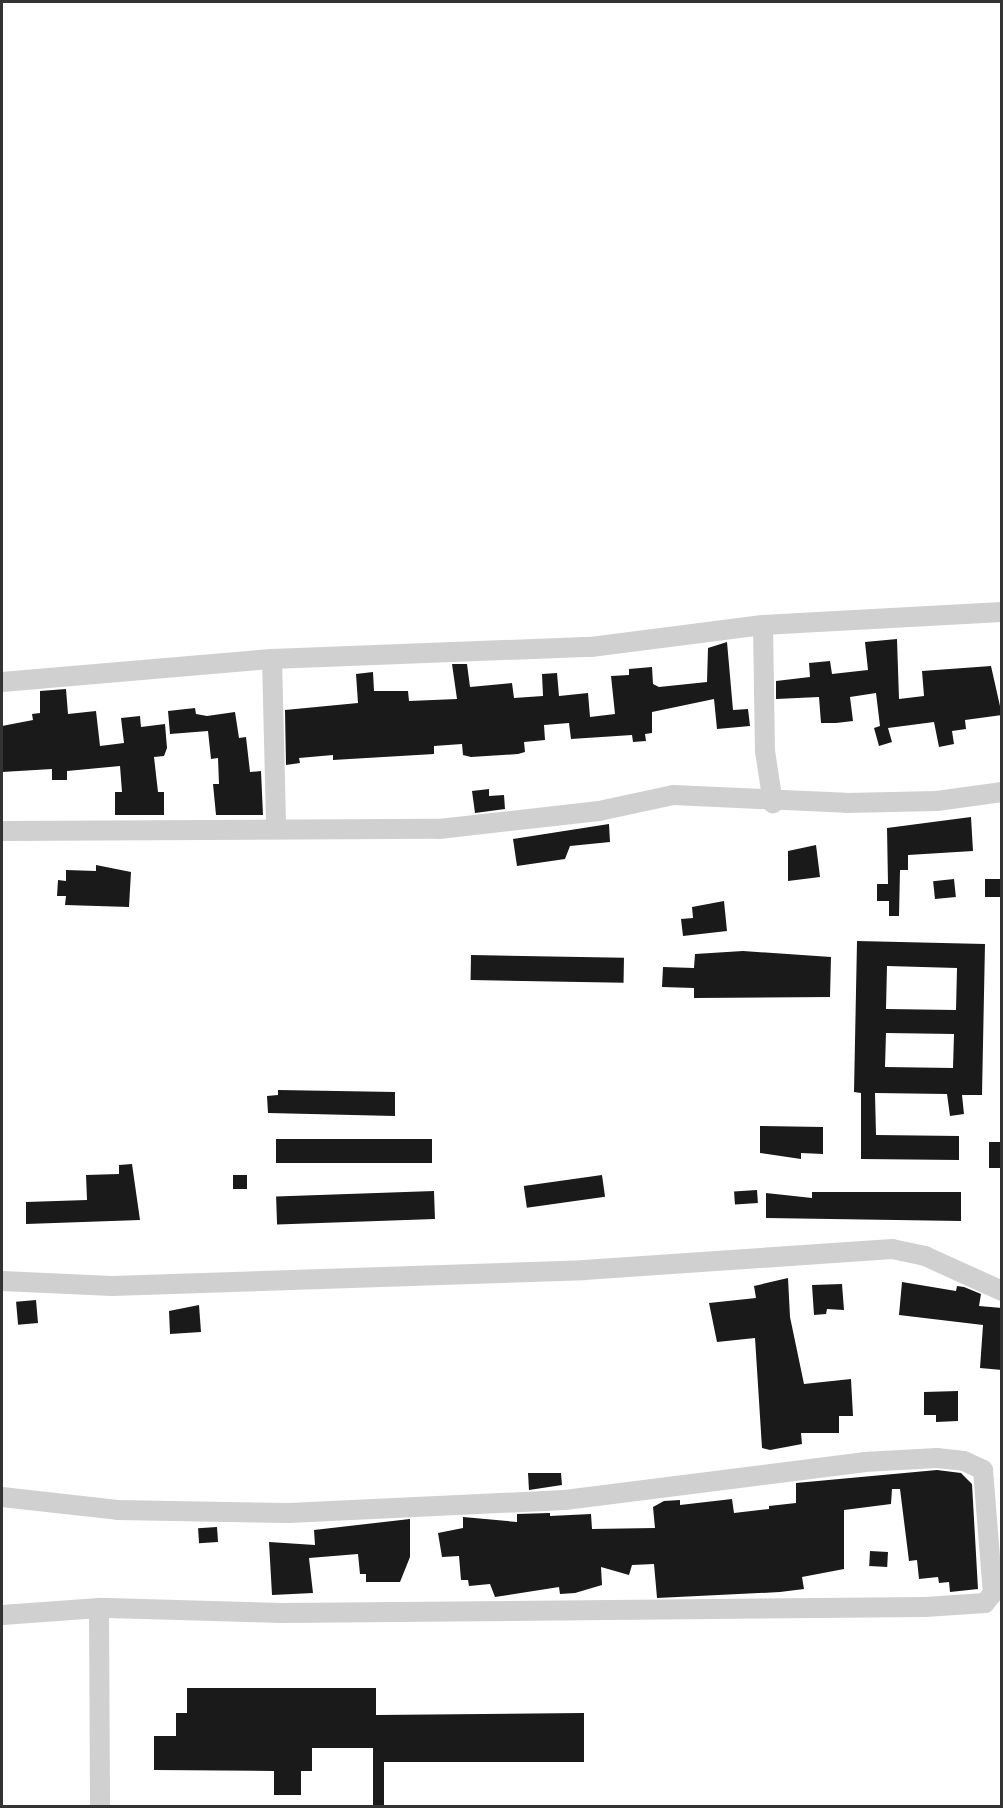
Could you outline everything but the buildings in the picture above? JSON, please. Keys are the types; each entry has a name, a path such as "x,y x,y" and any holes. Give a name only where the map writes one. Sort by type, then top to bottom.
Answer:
{"street":[{"path":"2,682 272,659 591,647 764,625 1002,612"},
{"path":"764,625 765,751 773,803"},
{"path":"272,659 276,828"},
{"path":"2,831 438,829 599,812 673,795 773,803 937,801 1002,792"},
{"path":"2,1281 112,1286 584,1270 892,1249 925,1256 1002,1291"},
{"path":"2,1497 117,1510 289,1514 565,1500 907,1458 964,1461 977,1465 986,1479 993,1593 986,1603 976,1604 283,1613 99,1608 2,1615"},
{"path":"99,1608 100,1806"}]}
